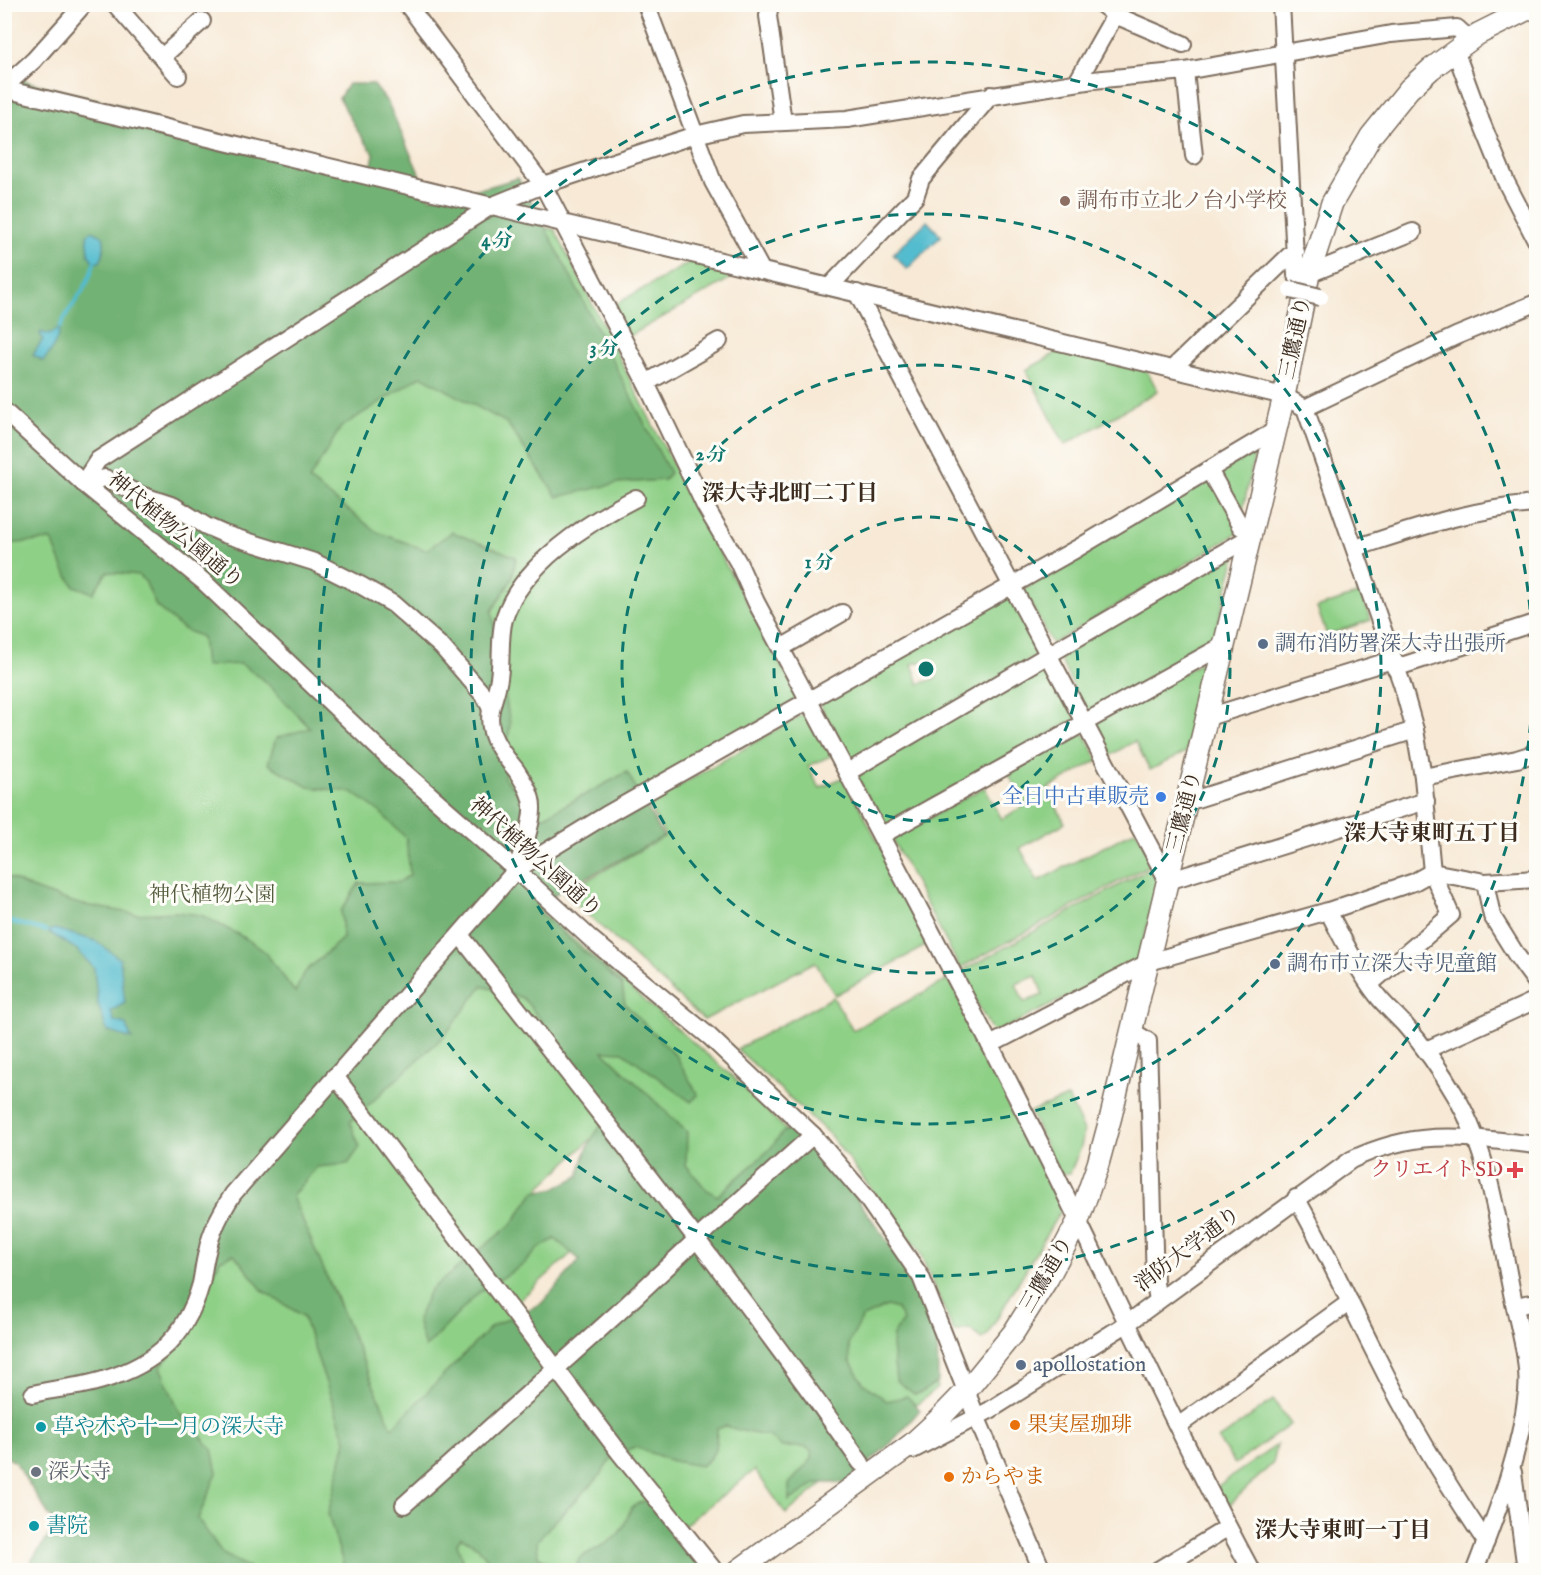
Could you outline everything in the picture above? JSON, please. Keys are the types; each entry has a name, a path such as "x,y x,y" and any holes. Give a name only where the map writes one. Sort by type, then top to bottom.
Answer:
{"main road":[{"name":"三鷹通り","path":"739,1570 883,1466 930,1428 967,1390 1014,1332 1031,1307 1078,1221 1098,1164 1132,1031 1208,717 1245,532 1284,396 1307,286 1332,203 1371,136 1409,89 1462,45 1536,5"}],"street":[{"path":"4,88 34,60 84,4"},
{"path":"115,4 178,76"},
{"path":"407,4 543,185 646,383 705,506 738,562 756,602 882,835 990,1045 1227,1528 1251,1570"},
{"path":"646,4 713,182 762,271"},
{"path":"770,4 768,16 783,122"},
{"path":"1101,4 1115,15 1183,44"},
{"path":"1281,4 1296,275 1307,286 1413,232"},
{"path":"1077,82 1115,15"},
{"path":"162,57 202,21"},
{"path":"83,483 98,460 491,206 543,185 695,135 743,124 847,119 1077,82 1185,71 1391,34 1457,28 1481,121 1506,182 1536,240"},
{"path":"1185,71 1194,156"},
{"path":"4,88 1284,396 1305,408 1415,730 1426,801 1432,872 1451,915 1370,984"},
{"path":"830,286 915,196 921,179 991,95"},
{"path":"1172,369 1289,256 1296,252"},
{"path":"857,293 1168,881 1426,801"},
{"path":"1305,408 1456,336 1536,303"},
{"path":"646,383 719,341"},
{"name":"神代植物公園通り","path":"4,411 83,483 203,581 396,765 591,939 717,1043 813,1135 866,1197 917,1270 1042,1570"},
{"path":"33,1394 89,1384 127,1372 141,1366 172,1342 193,1308 210,1238 225,1207 250,1173 516,870 606,815 1078,548 1274,431"},
{"path":"848,772 1048,654 1245,532 1209,470"},
{"path":"83,483 105,478 141,495 174,506 206,526 224,534 314,562 362,586 393,604 442,647 486,698 490,707"},
{"path":"516,870 532,808 528,789 492,735 489,721 490,707 499,681 504,620 517,591 572,535 606,513 636,498"},
{"path":"1354,548 1456,518 1511,505 1536,504"},
{"path":"781,648 842,613"},
{"path":"1208,717 1536,624"},
{"path":"882,835 1224,645"},
{"path":"1187,802 1415,730"},
{"path":"1423,777 1517,759 1536,753"},
{"path":"990,1045 1149,962 1328,911 1414,882 1432,872 1485,882 1536,879"},
{"path":"1485,882 1492,916 1536,982"},
{"path":"1328,911 1376,994 1426,1050 1457,1098 1476,1138 1490,1182 1526,1353 1527,1390 1519,1446 1513,1468 1475,1570"},
{"path":"460,935 698,1238 861,1463"},
{"path":"1426,1050 1536,1000"},
{"path":"1132,1031 1148,1041 1155,1283 1158,1300"},
{"path":"335,1076 654,1496 714,1570"},
{"path":"404,1505 813,1135"},
{"name":"消防大学通り","path":"883,1466 990,1410 1128,1323 1351,1160 1384,1145 1434,1136 1536,1144"},
{"path":"1296,1198 1417,1431 1452,1492 1486,1542"},
{"path":"1178,1426 1350,1302"},
{"path":"1515,1306 1536,1302"},
{"path":"1519,1446 1536,1443"},
{"path":"1513,1468 1526,1570"},
{"path":"1158,1570 1227,1528"}],"green space":[{"path":"4,70 29,82 122,106 220,146 372,165 374,154 339,98 348,84 373,84 388,103 430,198 488,187 518,178 558,251 670,473 664,480 619,483 557,497 507,423 421,376 341,427 309,480 377,532 426,550 452,532 516,557 512,579 492,611 510,724 504,778 543,817 627,772 663,837 557,893 538,912 622,985 625,1004 676,1056 698,1095 691,1102 623,1052 603,1051 687,1132 686,1165 705,1188 717,1196 770,1149 783,1132 795,1127 851,1190 918,1285 937,1333 938,1381 921,1393 914,1394 896,1380 893,1335 903,1321 897,1309 887,1306 863,1317 849,1343 850,1361 863,1383 887,1401 907,1396 920,1410 891,1443 846,1483 817,1483 789,1501 789,1484 812,1459 812,1451 805,1447 782,1447 768,1436 725,1426 717,1429 715,1450 701,1466 673,1461 635,1447 614,1455 597,1479 537,1541 538,1556 559,1569 576,1568 579,1559 617,1536 631,1508 642,1501 651,1503 709,1570 495,1570 478,1547 461,1537 457,1543 465,1570 345,1570 328,1514 346,1441 303,1316 263,1291 234,1254 220,1260 186,1337 160,1367 179,1411 212,1449 217,1473 198,1519 223,1554 254,1570 34,1570 30,1562 56,1526 15,1462 5,1456 5,876 36,890 79,904 136,914 176,912 201,915 245,938 264,951 295,992 305,972 343,938 341,911 359,883 399,882 410,875 406,838 380,812 352,792 308,787 268,764 276,738 310,728 266,682 241,664 205,666 202,637 183,629 156,606 145,581 139,575 107,572 93,593 74,586 63,568 52,540 5,544","holes":["482,986 523,998 613,1110 591,1140 579,1176 556,1188 534,1192 513,1223 430,1290 417,1320 425,1348 478,1293 523,1265 539,1248 555,1239 580,1260 541,1304 492,1326 392,1428 292,1196 317,1167 348,1164 360,1147 350,1122 445,1035"]},
{"path":"493,213 555,230 693,505 799,698 544,848 100,474"},
{"path":"696,259 740,273 628,337 612,306"},
{"path":"1065,348 1144,366 1158,391 1065,445 1026,370"},
{"name":"神代植物公園","path":"5,433 507,876 248,1169 415,1570 158,1570 5,1291"},
{"path":"1256,448 1238,533 1052,644 1023,590"},
{"path":"1232,553 1236,556 1212,645 1089,713 1085,711 1058,655"},
{"path":"1361,593 1371,620 1327,635 1317,608"},
{"path":"1004,595 1010,597 1038,649 1037,655 855,761 850,759 819,703","holes":["932,659 937,678 919,684 912,664"]},
{"path":"1202,662 1205,666 1186,752 1150,770 1135,741 1109,756 1096,730 1096,723"},
{"path":"1041,664 1047,666 1076,719 883,827 857,776"},
{"path":"802,715 814,720 833,755 808,766 820,788 844,777 931,943 835,995 815,962 704,1020 564,893 665,836 648,804"},
{"path":"1079,733 1085,735 1098,760 1047,789 1065,823 1020,848 1038,881 1136,830 1153,863 960,968 892,839 984,787 1002,819 1026,805 1008,773"},
{"path":"1154,866 1159,876 1139,961 999,1031 992,1031 960,972","holes":["1036,976 1043,995 1024,1002 1016,984"]},
{"path":"529,901 731,1075 808,1152 913,1297 937,1388 786,1514 755,1470 683,1526 714,1570 431,1570 335,1293 269,1168","holes":["601,1130 604,1277 540,1335 515,1304 582,1244 539,1188"]},
{"path":"949,979 1065,1203 988,1334 982,1339 969,1329 954,1332 919,1251 829,1134 737,1049 833,997 853,1030"},
{"path":"1068,1097 1084,1131 1081,1147 1070,1173 1059,1174 1030,1112"},
{"path":"1273,1400 1291,1424 1235,1464 1218,1440"},
{"path":"1277,1445 1273,1463 1225,1509 1215,1488"}],"water":[{"path":"927,221 941,236 907,269 893,254"},
{"path":"92,231 103,236 104,242 100,262 94,263 88,254 87,235"},
{"path":"60,327 50,353 43,361 33,355 43,339 41,332 49,335"},
{"path":"55,929 96,941 120,959 125,1003 111,1011 114,1021 125,1024 132,1039 107,1031 98,1004 94,968 76,949 47,931"}],"waterway":[{"path":"60,327 83,290 94,263"},
{"path":"4,920 47,931"}],"place":[{"name":"調布市立北ノ台小学校","path":"1065,201"},
{"name":"調布消防署深大寺出張所","path":"1263,644"},
{"name":"全日中古車販売","path":"1161,797"},
{"name":"調布市立深大寺児童館","path":"1275,964"},
{"name":"クリエイトSD","path":"1515,1170"},
{"name":"apollostation","path":"1021,1365"},
{"name":"果実屋珈琲","path":"1015,1425"},
{"name":"草や木や十一月の深大寺","path":"41,1427"},
{"name":"深大寺","path":"36,1472"},
{"name":"からやま","path":"949,1477"},
{"name":"書院","path":"34,1526"}],"district":[{"name":"深大寺北町二丁目","path":"790,494"},
{"name":"深大寺東町五丁目","path":"1432,834"},
{"name":"深大寺東町一丁目","path":"1343,1531"}]}
